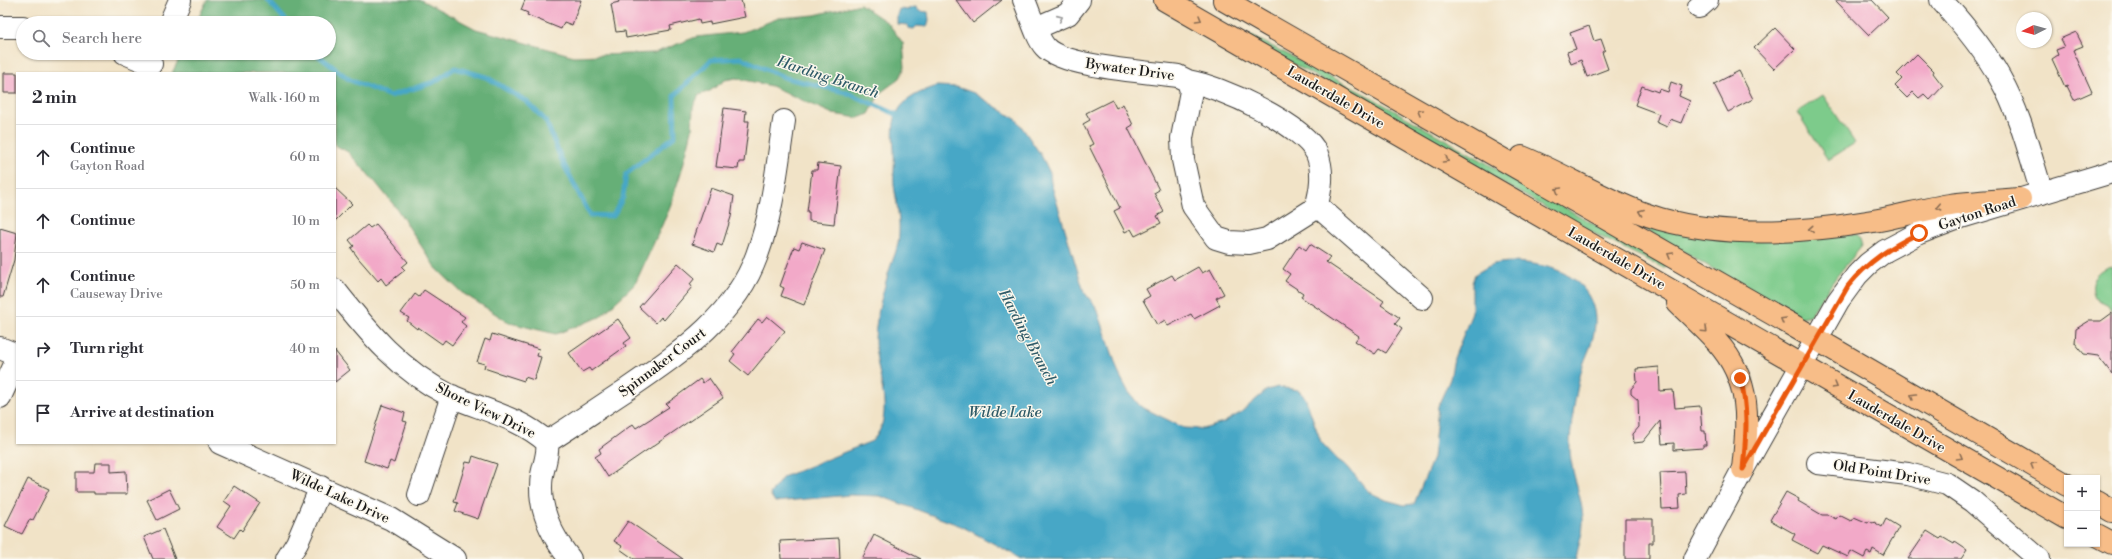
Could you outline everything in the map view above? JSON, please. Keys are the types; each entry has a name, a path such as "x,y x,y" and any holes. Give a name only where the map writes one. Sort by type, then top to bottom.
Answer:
{"main road":[{"name":"Lauderdale Drive","path":"1165,0 2064,516"},
{"name":"Lauderdale Drive","path":"1224,0 1817,339 2064,483"},
{"path":"1440,123 1551,169 1622,205 1658,218 1690,226 1739,230 1812,229 1866,222 1949,205 2020,199"},
{"path":"1658,282 1717,341 1726,353 1740,378 1744,392 1748,420 1743,469"},
{"path":"2100,504 2112,510"},
{"path":"2100,537 2112,543"}],"street":[{"path":"173,16 180,0"},
{"name":"Bywater Drive","path":"1024,0 1044,46 1051,53 1061,58 1088,64 1178,76 1188,81 1190,91 1182,138 1183,160 1193,206 1216,238 1229,242 1249,243 1267,239 1316,208"},
{"path":"1036,28 1068,14 1079,0"},
{"path":"1942,0 1981,47 2001,79 2016,112 2042,193"},
{"path":"0,27 16,27"},
{"path":"1188,81 1224,91 1269,114 1308,141 1316,153 1322,184 1316,208 1322,210 1422,298"},
{"name":"Spinnaker Court","path":"547,442 670,360 706,330 733,299 746,280 757,256 767,224 784,121"},
{"name":"Gayton Road","path":"1695,559 1743,469 1848,286 1868,264 1885,251 1941,224 2112,172"},
{"name":"Shore View Drive","path":"336,291 372,337 400,363 452,396 513,419 539,434 547,442 548,449 542,476 541,501 550,527 566,557"},
{"path":"0,348 16,355"},
{"path":"0,397 16,362"},
{"path":"419,495 452,396"},
{"name":"Wilde Lake Drive","path":"222,444 391,519 455,559"},
{"name":"Old Point Drive","path":"1818,463 1908,474 1947,484 1972,501 2039,559"},
{"path":"287,559 297,543 321,487"}],"green space":[{"path":"207,0 421,0 476,29 574,56 654,53 696,37 743,32 779,18 815,15 860,4 888,23 903,43 905,67 900,78 880,93 869,114 858,118 833,114 771,86 736,78 725,80 710,91 699,95 693,107 692,130 683,166 669,210 635,284 600,317 556,334 510,323 461,292 435,267 397,209 376,183 348,152 336,146 336,72 172,72 178,60 336,60 336,16 199,16"},
{"path":"1248,34 1372,98 1666,265 1664,268 1573,223 1246,37"},
{"path":"1823,95 1855,143 1828,160 1797,112"},
{"path":"1648,226 1855,235 1860,239 1862,246 1837,276 1810,315 1797,318 1645,229"},
{"path":"2112,266 2112,313 2107,304 2094,298 2092,292 2092,282 2097,273"}],"water":[{"path":"916,7 919,11 928,12 929,20 927,27 917,26 914,29 908,28 908,25 897,24 899,9 909,10 909,8"},
{"name":"Wilde Lake","path":"937,86 957,87 974,93 1017,120 1041,155 1050,173 1051,183 1084,292 1097,308 1119,374 1128,391 1140,406 1184,428 1203,429 1223,423 1240,413 1267,390 1278,387 1298,390 1305,397 1321,442 1338,460 1347,466 1369,492 1386,500 1404,505 1414,504 1433,458 1438,406 1450,379 1454,358 1472,313 1472,283 1475,274 1494,264 1514,262 1548,267 1560,271 1570,277 1586,292 1591,302 1595,324 1592,341 1582,368 1578,386 1570,440 1571,460 1583,517 1582,533 1576,559 1022,559 961,526 880,496 850,495 775,502 770,494 783,477 872,441 880,430 884,405 875,339 878,314 899,238 894,181 894,123 897,113 904,103 920,93"}],"building":[{"path":"525,0 581,0 572,25 564,22 561,29 527,15 528,13 521,10"},
{"path":"618,0 741,0 745,17 710,24 710,22 700,24 699,19 670,26 671,30 626,38 625,31 616,32 611,4 619,2"},
{"path":"956,0 1002,0 973,23"},
{"path":"1835,0 1872,0 1888,17 1869,35"},
{"path":"1589,26 1594,41 1601,39 1605,50 1602,52 1608,69 1587,77 1581,60 1571,64 1567,52 1576,49 1570,33"},
{"path":"1775,28 1795,49 1774,69 1754,48"},
{"path":"2076,32 2083,46 2073,50 2092,92 2074,100 2067,86 2065,87 2052,59 2058,55 2056,50 2064,47 2060,39"},
{"path":"1917,54 1934,71 1933,73 1943,86 1930,100 1924,94 1919,98 1913,92 1907,98 1895,86 1902,79 1897,74"},
{"path":"1739,71 1753,99 1728,112 1714,84"},
{"path":"4,73 16,73 16,93 4,93"},
{"path":"1671,82 1682,86 1679,96 1690,101 1681,123 1670,119 1667,127 1656,122 1659,114 1635,105 1642,86 1658,92 1659,89 1668,92"},
{"path":"1112,100 1116,108 1123,104 1133,125 1128,128 1159,190 1154,193 1164,212 1157,216 1161,223 1135,236 1131,229 1125,232 1114,211 1120,208 1089,146 1093,144 1083,124 1090,120 1086,113"},
{"path":"724,108 746,111 745,121 749,121 744,162 739,162 738,169 716,167"},
{"path":"818,163 841,166 834,224 809,221 809,212 807,212 812,170 817,170"},
{"path":"711,188 734,196 731,217 722,246 717,244 714,252 692,244"},
{"path":"336,189 352,204 336,220"},
{"path":"376,224 408,262 402,267 405,270 386,285 381,278 378,281 359,259 351,248 354,246 349,240 367,225 370,228"},
{"path":"0,228 16,233 16,242 14,260 3,297 0,297"},
{"path":"802,242 825,250 804,305 781,296 784,288 780,286 794,247 799,249"},
{"path":"1310,244 1330,257 1326,262 1384,301 1381,305 1400,318 1395,324 1402,329 1386,353 1379,349 1375,354 1355,341 1359,336 1301,297 1303,293 1285,281 1290,274 1283,269 1299,245 1306,250"},
{"path":"678,263 695,278 690,284 692,287 664,320 661,317 656,323 639,307"},
{"path":"1198,267 1202,273 1210,269 1224,294 1216,298 1220,305 1194,319 1191,314 1168,326 1165,320 1157,325 1143,300 1150,296 1146,289 1172,275 1175,280"},
{"path":"424,290 465,317 461,322 466,326 452,345 445,340 442,344 418,327 417,329 407,321 409,318 401,313 415,294 419,297"},
{"path":"2112,313 2112,374 2098,356 2084,354 2075,343 2076,329 2089,321 2101,321"},
{"path":"767,316 785,331 748,376 730,361 735,354 732,352 758,319 762,322"},
{"path":"618,319 631,338 624,343 626,346 591,371 589,368 582,372 569,353"},
{"path":"492,334 539,349 537,356 541,357 534,380 525,377 524,381 484,368 485,364 477,362 485,339 490,341"},
{"path":"336,352 350,370 336,381"},
{"path":"1659,367 1660,391 1673,390 1675,408 1700,406 1702,431 1705,431 1706,445 1703,445 1703,448 1674,450 1674,443 1662,444 1660,421 1643,442 1634,443 1633,434 1639,427 1638,400 1631,394 1631,389 1637,382 1636,369"},
{"path":"709,378 723,398 608,477 595,457 601,453 599,449 633,424 636,428 669,407 666,404 700,379 703,383"},
{"path":"382,405 405,413 403,421 407,422 394,463 390,461 387,469 364,461"},
{"path":"473,456 497,464 478,519 455,511 458,503 454,502 466,462 471,463"},
{"path":"95,463 111,463 111,472 126,471 127,494 94,494 94,492 76,492 76,472 94,472"},
{"path":"1685,472 1686,494 1679,495 1680,508 1662,509 1660,473"},
{"path":"28,479 49,489 33,520 30,519 22,534 5,526"},
{"path":"234,486 260,503 242,531 240,529 234,538 217,527 231,506 224,501"},
{"path":"169,489 179,509 157,520 147,500"},
{"path":"1786,492 1822,515 1828,515 1836,519 1839,515 1851,521 1854,517 1868,523 1869,521 1874,522 1882,527 1886,519 1899,527 1883,555 1873,549 1871,554 1867,552 1864,558 1851,551 1848,557 1822,545 1817,553 1792,540 1795,534 1770,520"},
{"path":"1625,519 1653,519 1653,543 1649,543 1649,559 1625,559"},
{"path":"628,521 683,559 634,559 620,549 622,546 614,541"},
{"path":"163,529 175,559 153,559 144,537"},
{"path":"1927,531 1940,539 1942,537 1954,544 1955,542 1967,550 1961,559 1908,559"},
{"path":"874,535 921,559 862,559"},
{"path":"839,538 840,559 781,559 780,541"}],"waterway":[{"name":"Harding Branch","path":"268,0 282,16"},
{"name":"Harding Branch","path":"324,60 350,80 390,96 434,82 455,68 486,77 526,101 546,121 562,161 590,215 613,216 623,197 626,174 675,136 674,96 711,60 741,58 786,78 845,92 896,114 899,119"}],"route":[{"path":"1740,378 1744,392 1748,420 1743,469 1838,301 1848,286 1868,264 1885,251 1919,233"}]}
